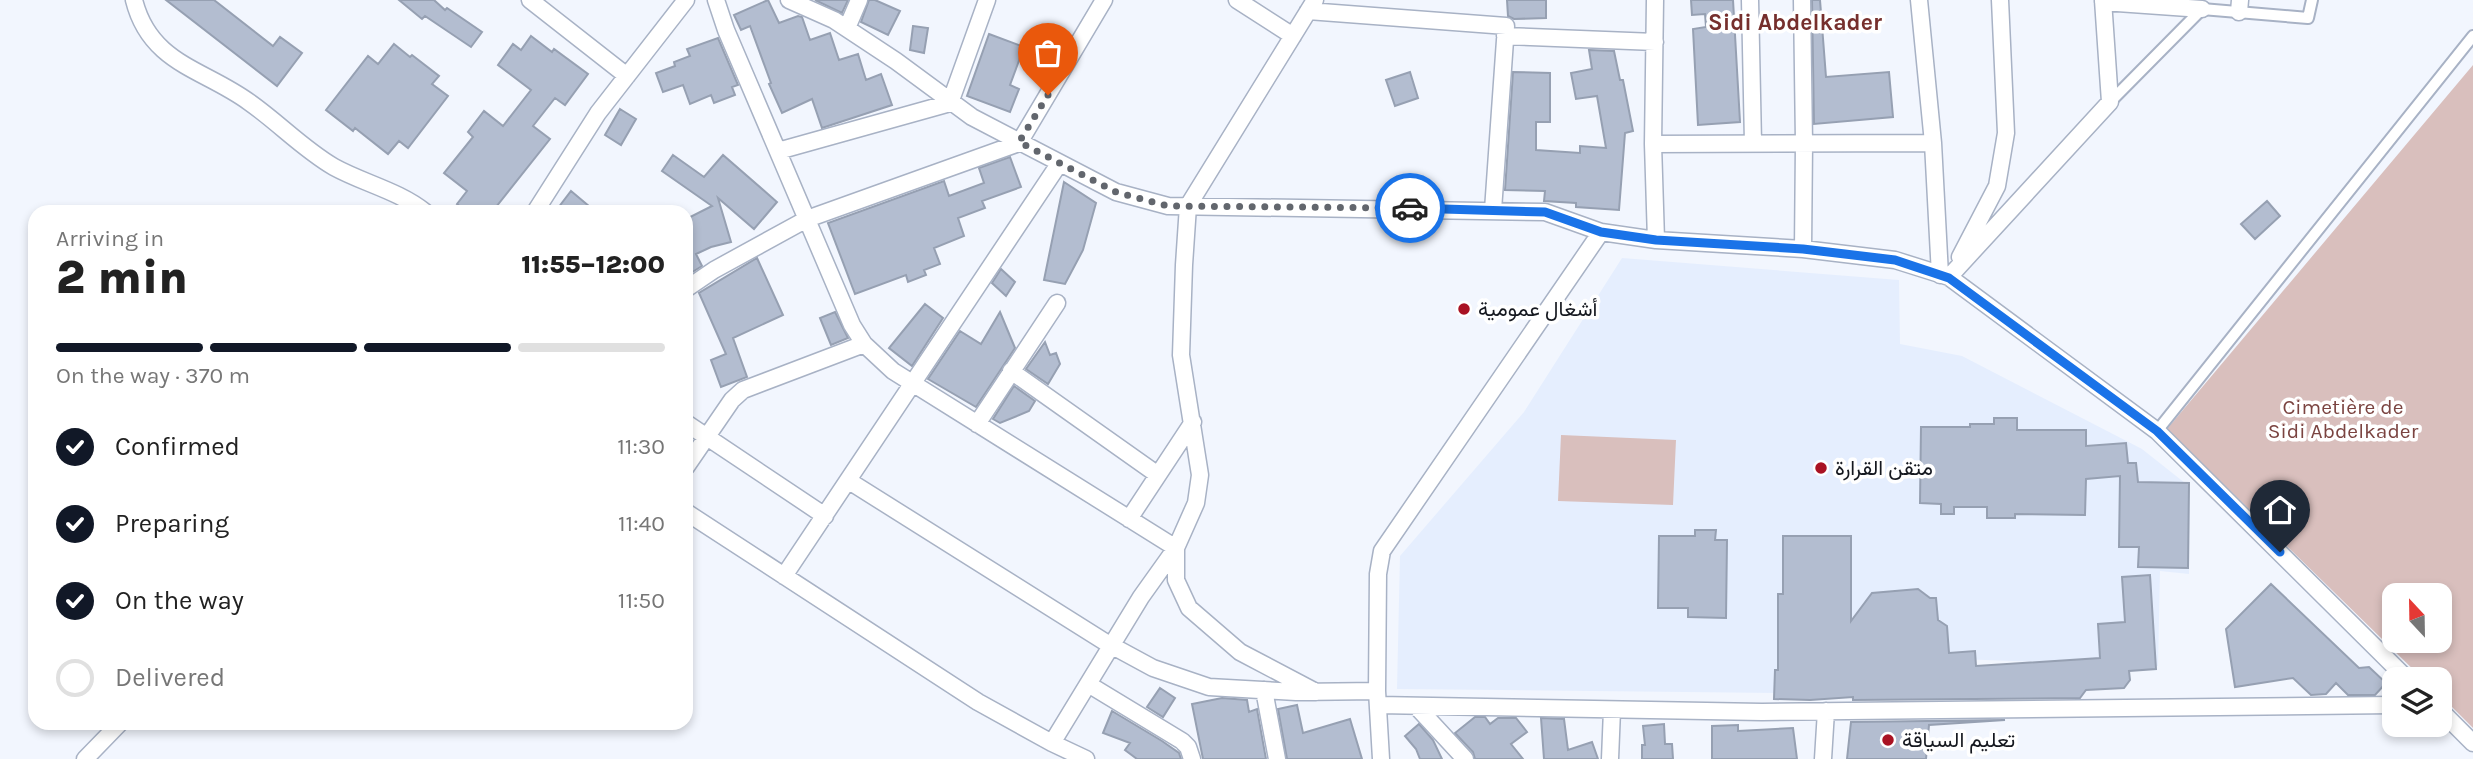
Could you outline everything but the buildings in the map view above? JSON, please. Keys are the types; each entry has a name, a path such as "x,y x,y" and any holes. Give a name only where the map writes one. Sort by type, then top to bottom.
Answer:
{"street":[{"path":"134,0 138,14 155,41 179,64 247,100 306,149 336,168 411,205"},
{"path":"530,0 627,76"},
{"path":"539,205 598,113 686,0"},
{"path":"716,0 726,30 852,325 864,344 893,371 1176,548"},
{"path":"789,0 834,20 896,61 950,103 1059,164 1116,192 1168,206 1493,209 1545,212 1601,232 1656,240 1803,249 1895,260 1945,276 2157,431 2395,667"},
{"path":"847,29 859,0"},
{"path":"950,103 987,0"},
{"path":"693,284 807,219 1019,142 1104,0"},
{"path":"1237,0 1293,36"},
{"path":"1655,0 1653,144 1656,240"},
{"path":"1750,0 1753,143"},
{"path":"1801,0 1803,249"},
{"path":"1925,0 1933,143 1945,276"},
{"path":"1945,276 1997,186 2006,133 2000,0"},
{"path":"2110,102 2103,1 2202,9 2239,6 2308,18 2312,0"},
{"path":"1052,743 1148,586 1176,548 1196,503 1200,475 1181,355 1188,206 1312,5 1506,26 1493,209"},
{"path":"1945,276 2202,9"},
{"path":"1505,36 1655,43"},
{"path":"2157,431 2473,36"},
{"path":"778,150 950,103"},
{"path":"1653,144 1933,143"},
{"path":"784,576 1059,164"},
{"path":"1381,759 1378,574 1382,551 1601,232"},
{"path":"977,424 1057,303"},
{"path":"693,456 732,400 743,390 864,344"},
{"path":"1011,371 1158,475"},
{"path":"1129,519 1193,422"},
{"path":"693,428 825,516"},
{"path":"849,481 1111,646 1153,668 1209,687 1316,692 1378,698 1417,707 1826,711 2382,705"},
{"path":"693,517 978,702 1086,759"},
{"path":"1176,548 1176,580 1189,608 1240,652 1316,692"},
{"path":"1088,684 1182,741 1188,747 1192,759"},
{"path":"1264,690 1277,759"},
{"path":"1417,707 1465,759"},
{"path":"1610,759 1612,710"},
{"path":"1823,759 1826,711"},
{"path":"2452,722 2473,743"},
{"path":"85,759 113,730"}],"shaded area":[{"name":"متقن القرارة","path":"1622,258 1899,280 1900,344 1962,356 2142,449 2190,487 2189,574 2160,571 2158,666 1873,656 1869,672 1778,668 1777,693 1397,689 1400,556 1524,412"}],"green space":[{"name":"Cimetière de Sidi Abdelkader","path":"2473,65 2473,728 2452,707 2452,667 2411,667 2396,653 2452,653 2452,583 2382,583 2382,639 2167,429"},
{"path":"1561,435 1676,440 1673,505 1558,501"}],"way so far":[{"path":"1048,95 1019,142 1116,192 1168,206 1410,208"}],"place":[{"name":"أشغال عمومية","path":"1464,309"},
{"name":"متقن القرارة","path":"1821,468"},
{"name":"تعليم السياقة","path":"1888,740"}],"district":[{"name":"Sidi Abdelkader","path":"1795,22"}],"route":[{"path":"1410,208 1545,212 1601,232 1656,240 1803,249 1895,260 1949,278 2157,431 2280,552"}]}
